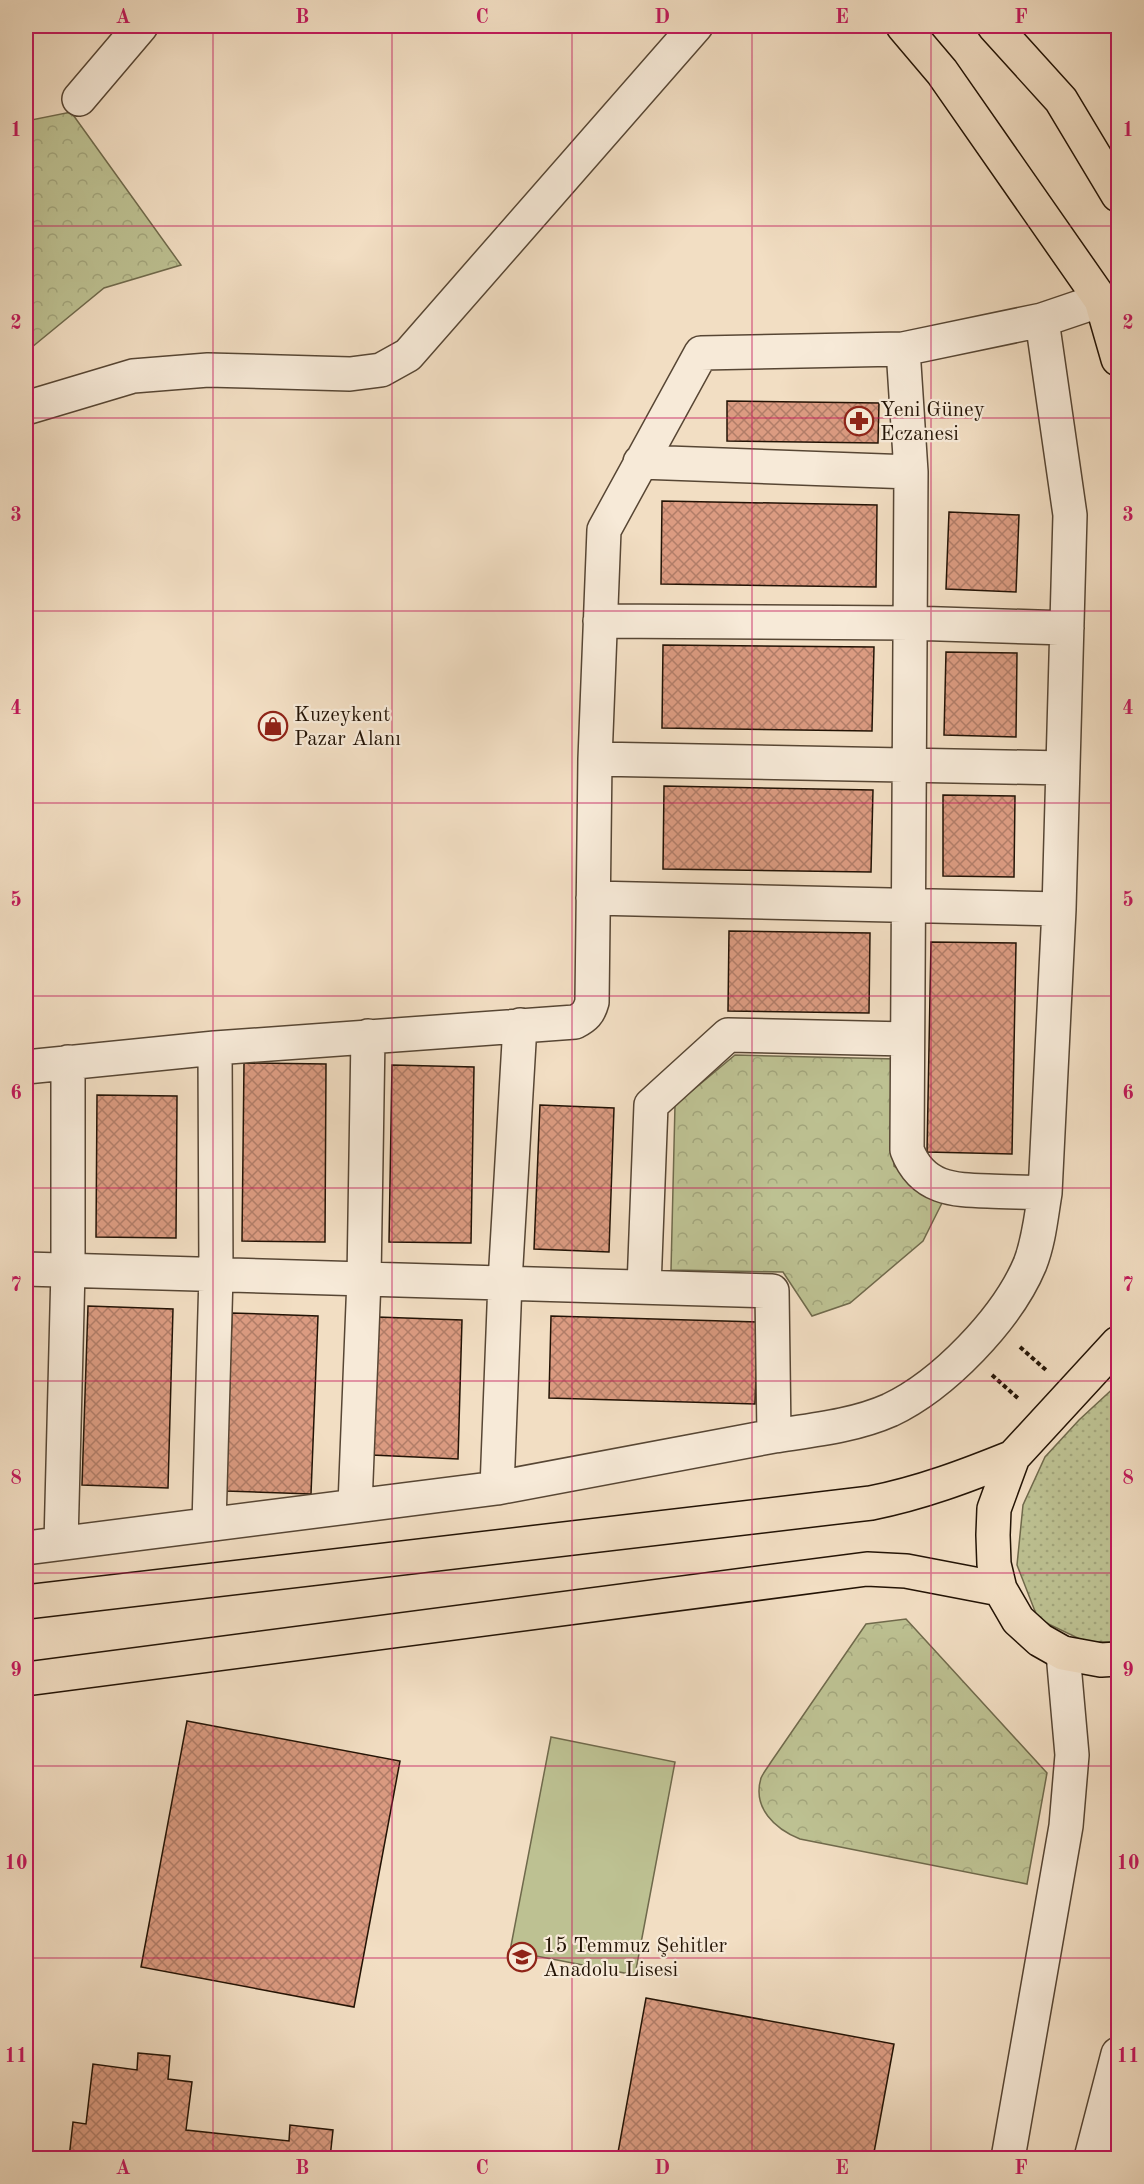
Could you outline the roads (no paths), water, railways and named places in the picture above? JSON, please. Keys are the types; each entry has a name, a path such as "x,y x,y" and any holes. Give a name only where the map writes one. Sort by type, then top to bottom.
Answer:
{"main road":[{"path":"903,26 942,72 1101,300 1119,359"},
{"path":"994,26 1061,100 1119,195"},
{"path":"1119,1335 1118,1343 1013,1457 994,1509 993,1535 994,1564 999,1589 1018,1620 1040,1640 1063,1653 1101,1660 1119,1659"},
{"path":"26,1602 871,1503 946,1484 1013,1457"},
{"path":"26,1680 867,1569 906,1571 999,1589"}],"street":[{"path":"78,99 141,26"},
{"path":"26,408 132,376 208,370 350,374 381,370 408,355 696,26"},
{"path":"26,1067 215,1048 575,1022 586,1016 592,1002 595,759 604,530 701,353 903,349 1042,321 1101,300"},
{"path":"26,1548 497,1488 839,1425 889,1410 915,1395 942,1376 992,1323 1008,1302 1029,1265 1039,1237 1045,1193 1059,909 1070,515 1042,321"},
{"path":"903,349 911,472 906,1140 911,1160 916,1168 935,1183 962,1190 1045,1193"},
{"path":"640,462 911,472"},
{"path":"600,621 910,623 1067,628"},
{"path":"595,759 1063,768"},
{"path":"593,898 1059,909"},
{"path":"497,1488 505,1282 520,1025"},
{"path":"644,1287 651,1105 728,1035 907,1039"},
{"path":"355,1505 364,1279 368,1036"},
{"path":"209,1524 216,1275 215,1048"},
{"path":"61,1544 68,1270 68,1062"},
{"path":"26,1269 772,1291 774,1436"},
{"path":"1008,2158 1066,1826 1070,1790 1072,1755 1063,1653"},
{"path":"1091,2158 1119,2054"}],"place":[{"name":"Yeni Güney Eczanesi","path":"859,421"},
{"name":"Kuzeykent Pazar Alanı","path":"273,726"},
{"name":"15 Temmuz Şehitler Anadolu Lisesi","path":"522,1957"}]}
